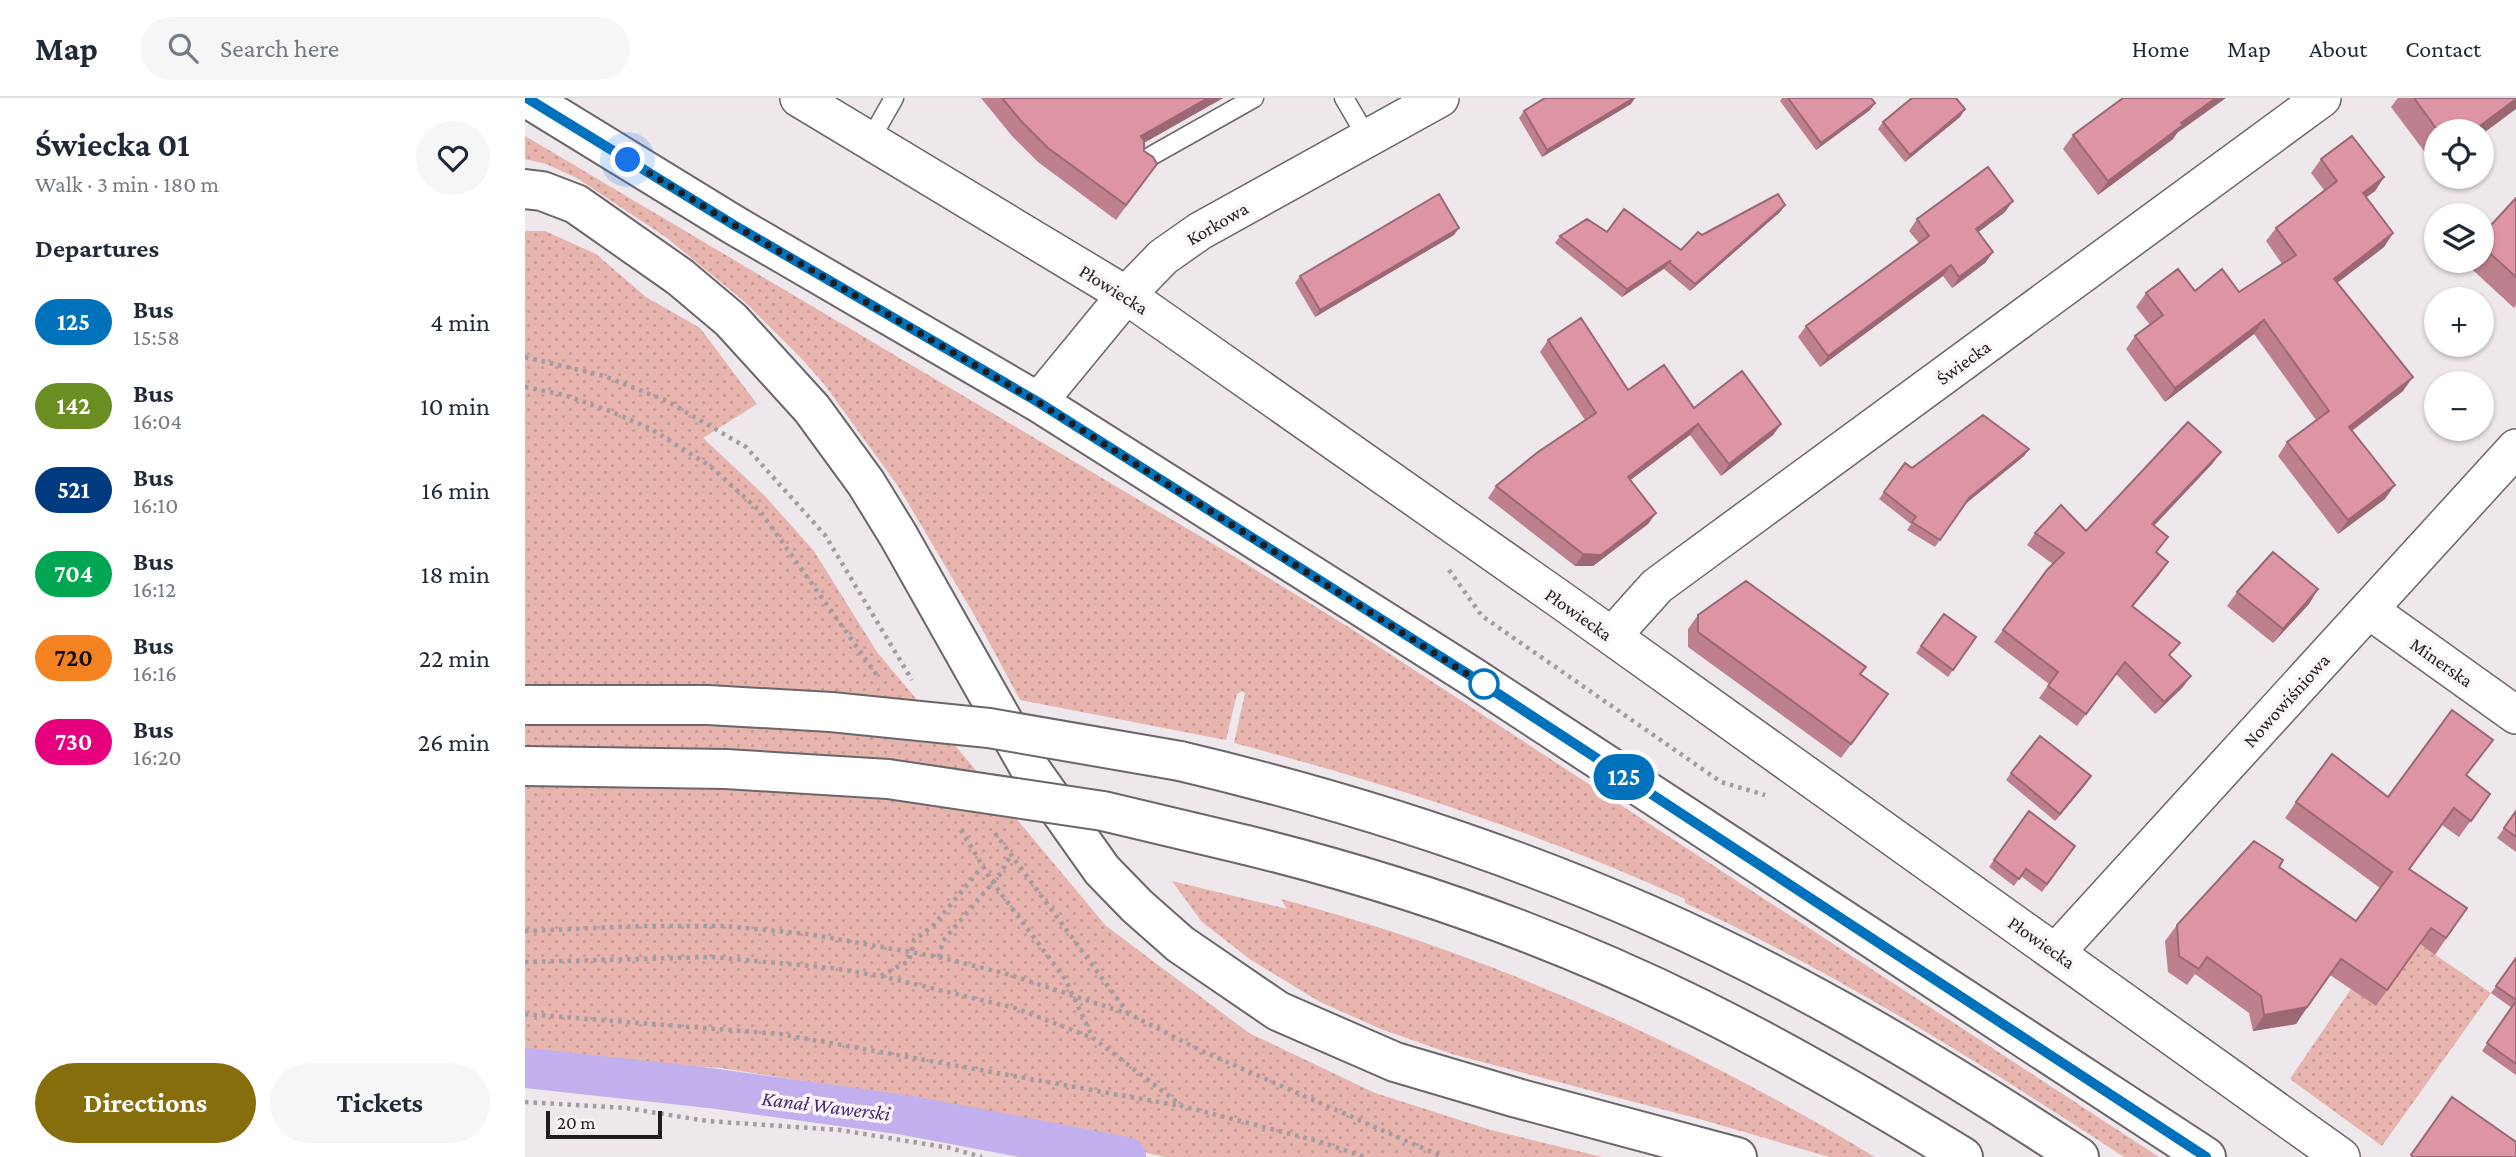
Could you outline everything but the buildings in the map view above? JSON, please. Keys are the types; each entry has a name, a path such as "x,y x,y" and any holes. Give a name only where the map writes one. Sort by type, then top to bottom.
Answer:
{"main road":[{"path":"527,98 734,225 1038,402 1471,676 2206,1157"},
{"path":"525,189 542,191 576,204 680,277 731,320 812,409 866,483 898,535 1029,767 1102,870 1180,944 1278,1011 1395,1062 1737,1157"},
{"path":"525,705 708,705 831,712 989,728 1180,761 1281,786 1473,845 1651,916 1800,989 1952,1076 2079,1157"},
{"path":"525,766 726,769 888,779 1103,811 1246,845 1398,888 1524,932 1613,969 1697,1007 1788,1054 1875,1103 1962,1157"},
{"path":"525,782 591,768"}],"street":[{"name":"Płowiecka","path":"799,98 1126,295 1612,636 2341,1157"},
{"name":"Korkowa","path":"1038,402 1126,295 1163,257 1200,231 1440,98"},
{"name":"Świecka","path":"1612,636 1657,586 2322,98"},
{"name":"Nowowiśniowa","path":"2056,952 2516,448"},
{"name":"Minerska","path":"2369,610 2516,715"}],"lane":[{"path":"870,141 894,98"},
{"path":"1144,160 1254,98"},
{"path":"1344,98 1368,139"}],"path":[{"path":"525,387 564,394 611,411 651,429 710,466 760,511 885,686"},
{"path":"994,832 1129,1014"},
{"path":"939,957 943,941 1002,873 1011,854"},
{"path":"880,976 909,961 914,940 933,926 982,867"},
{"path":"525,931 725,926 808,934 939,957 1007,974 1129,1014 1202,1051 1443,1157"},
{"path":"525,962 712,957 832,968 880,976 1015,1008 1093,1038"},
{"path":"525,1014 780,1034 1182,1106"},
{"path":"525,1102 626,1108 707,1121 840,1130 950,1148 982,1157"}],"shaded area":[{"path":"525,136 1350,628 2159,1157 2124,1157 1909,1022 1799,960 1685,903 1685,899 1574,852 1463,811 1234,743 1245,693 1242,691 1237,694 1226,740 1020,700 976,618 898,486 824,384 745,302 667,238 577,178 546,164 525,159"},
{"path":"525,231 545,231 596,254 646,297 700,328 757,404 703,438 764,495 814,551 877,652 1106,926 1249,1033 1375,1093 1491,1130 1602,1157 1165,1157 875,1092 721,1068 525,1055"},
{"path":"1172,881 1287,909 1281,899 1359,921 1512,975 1661,1041 1734,1077 1875,1157 1829,1157 1703,1120 1452,1054 1381,1029 1320,1002 1251,960 1202,922"},
{"path":"2418,943 2491,993 2382,1146 2290,1079 2351,989 2376,1006"}],"waterway":[{"name":"Kanał Wawerski","path":"525,1068 710,1088 905,1115 1126,1157"}],"bus line":[{"name":"125","path":"527,98 734,225 1038,402 1471,676 2206,1157"}],"route":[{"path":"628,160 1038,402 1494,691 1484,684"}]}
